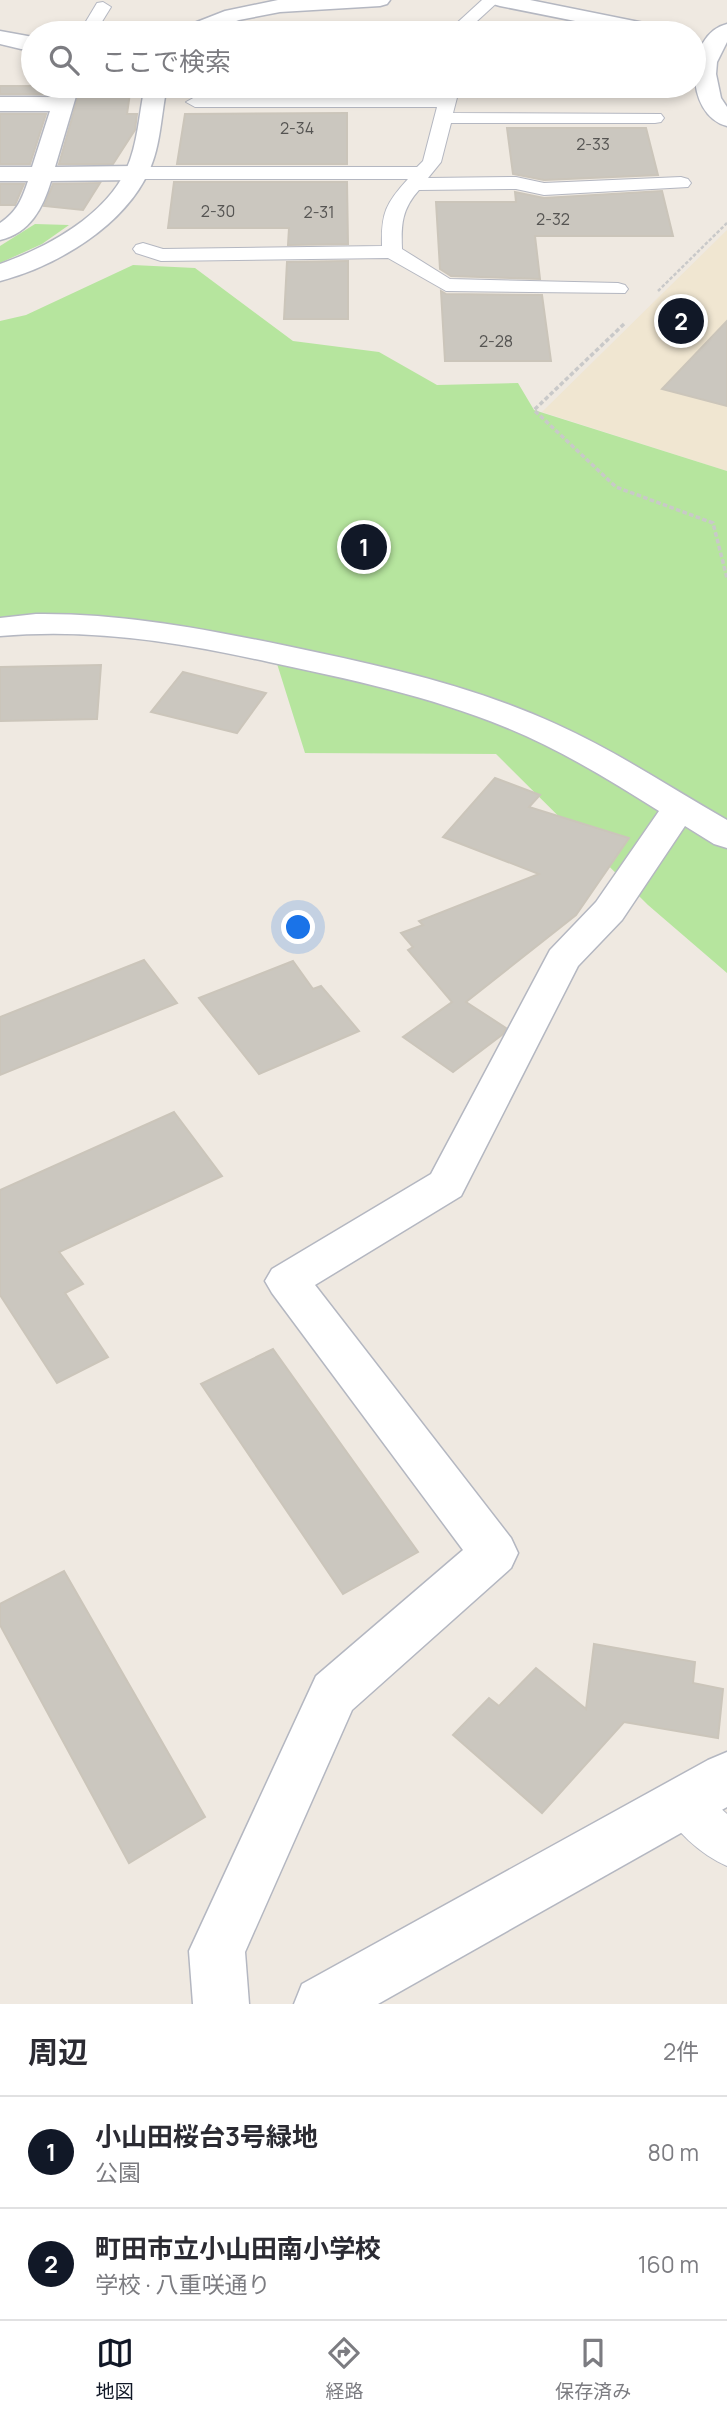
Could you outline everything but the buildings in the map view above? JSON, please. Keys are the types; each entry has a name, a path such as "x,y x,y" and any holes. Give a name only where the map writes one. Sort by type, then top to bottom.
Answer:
{"street":[{"path":"212,21 246,10 304,2 380,0"},
{"path":"500,0 604,21"},
{"path":"0,37 21,41"},
{"path":"706,60 711,37"},
{"path":"706,86 710,97 727,119"},
{"path":"0,104 43,98"},
{"path":"0,233 20,221 33,202 64,98"},
{"path":"0,273 61,245 121,195 136,173 153,98"},
{"path":"0,174 136,173"},
{"path":"0,627 64,622 126,625 340,667 475,704 521,721 601,763 727,836"},
{"path":"221,2004 217,1951 334,1693 494,1553 287,1281 446,1185 563,959 609,912 679,808"},
{"path":"322,2004 705,1791"}],"lane":[{"path":"468,21 492,0"},
{"path":"94,21 103,7"},
{"path":"195,102 447,102 655,118"},
{"path":"392,252 391,222 397,203 432,162 447,102"},
{"path":"136,173 419,178 516,183 544,189 681,183"},
{"path":"143,249 162,255 392,252 446,285 618,289"},
{"path":"705,1791 727,1844"}],"path":[{"path":"534,410 616,487 712,523 727,579"}],"shaded area":[{"path":"727,230 727,471 542,412"}],"green space":[{"path":"35,224 69,225 42,244 0,263 0,246"},
{"path":"133,265 195,268 293,341 379,352 437,385 518,383 534,410 727,471 727,973 648,905 496,754 305,753 273,651 162,631 0,627 0,321 26,315"}],"place":[{"name":"町田市立小山田南小学校","path":"681,321"},
{"name":"小山田桜台3号緑地","path":"364,547"}]}
